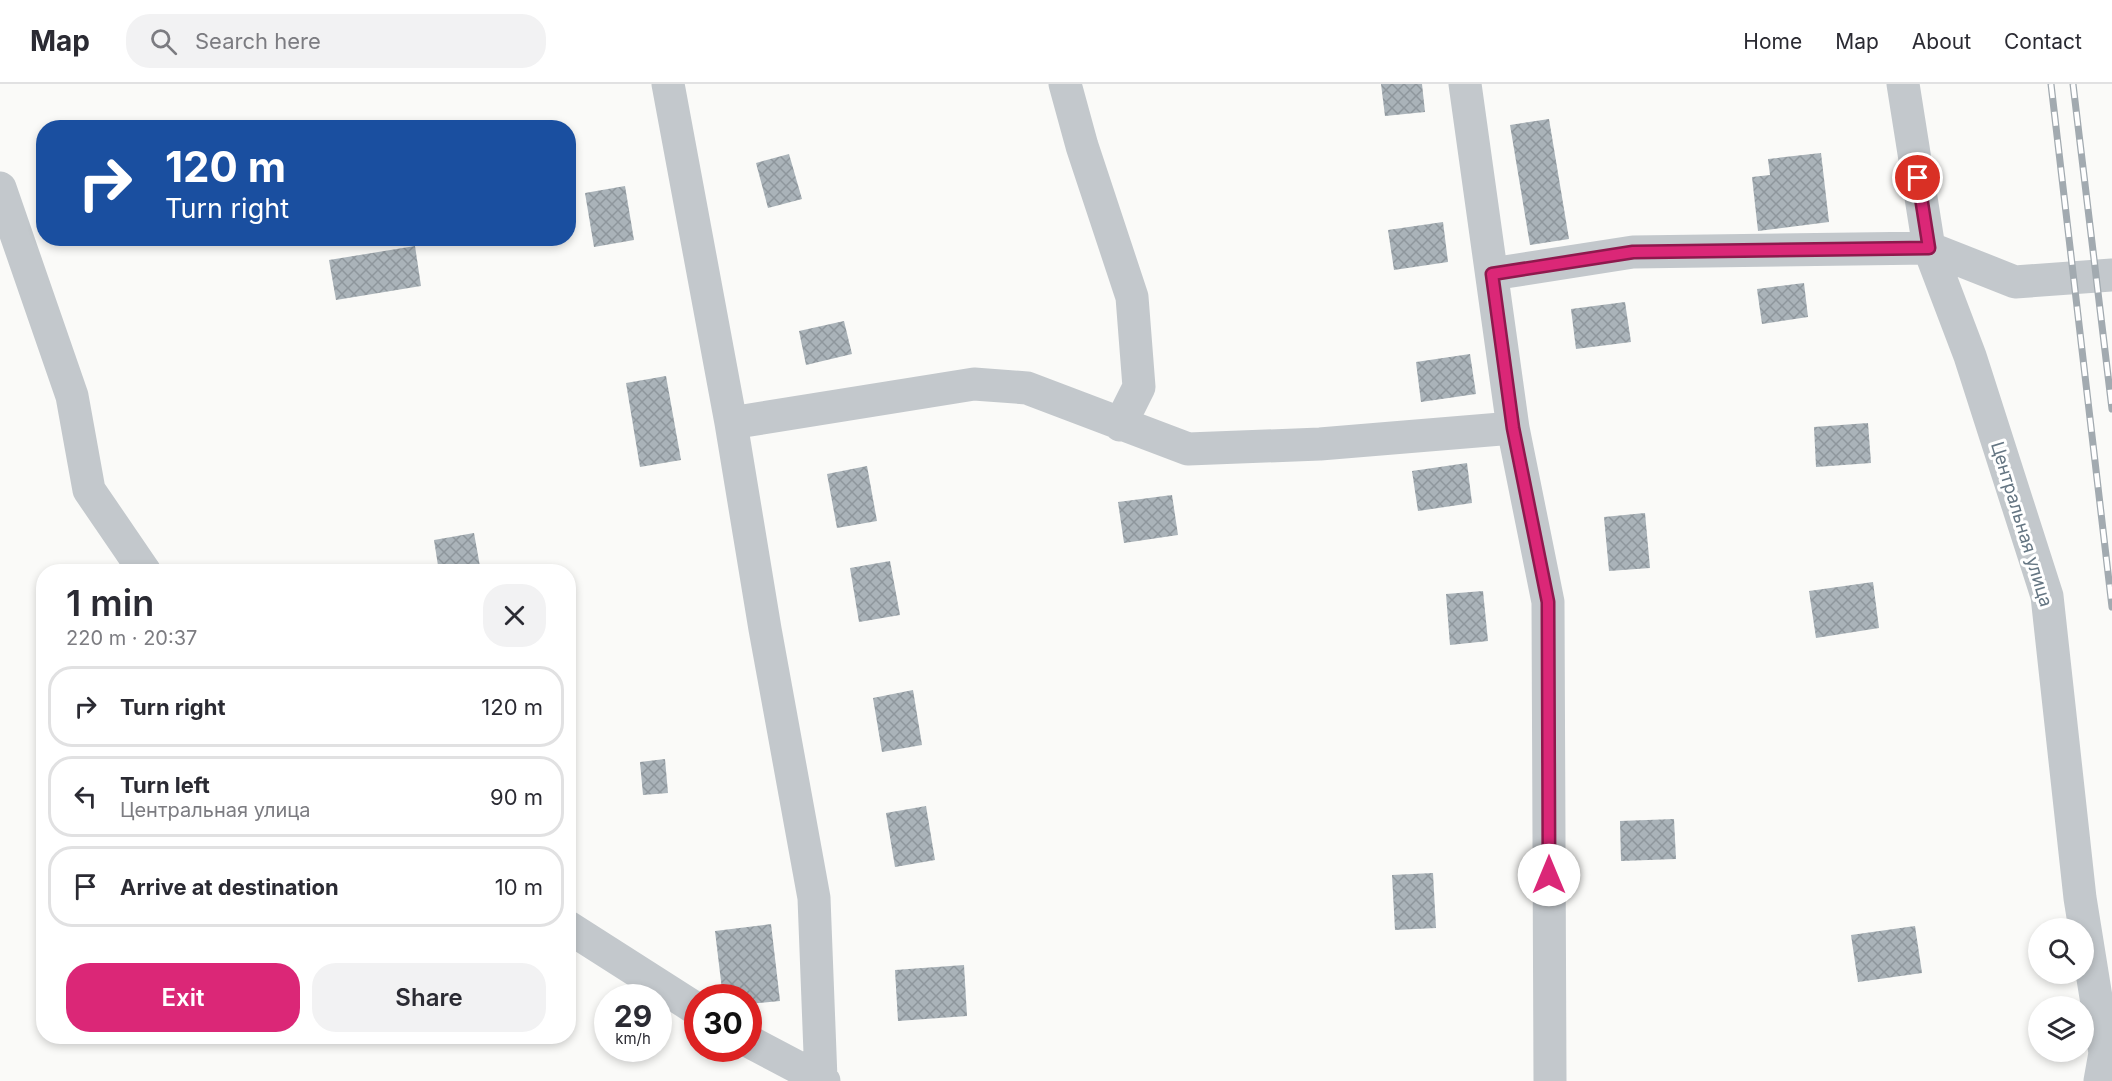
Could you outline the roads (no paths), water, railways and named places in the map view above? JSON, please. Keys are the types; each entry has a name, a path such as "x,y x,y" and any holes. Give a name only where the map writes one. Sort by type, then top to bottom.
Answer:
{"street":[{"path":"668,84 731,423 765,629 814,898 823,1080"},
{"path":"1065,84 1082,146 1132,297 1139,387 1120,425"},
{"path":"1465,84 1513,428 1548,602 1550,1081"},
{"name":"Центральная улица","path":"1903,84 1929,248 1970,356 2047,596 2080,898 2104,1053 2100,1081"},
{"path":"0,188 72,396 89,490 140,564"},
{"path":"1492,274 1633,252 1929,248 2015,282 2112,275"},
{"path":"731,423 974,384 1027,388 1188,449 1320,444 1513,428"},
{"path":"576,932 684,1001"},
{"path":"762,1048 823,1080"}],"railway":[{"path":"2051,84 2112,607"},
{"path":"2073,84 2112,409"}]}
